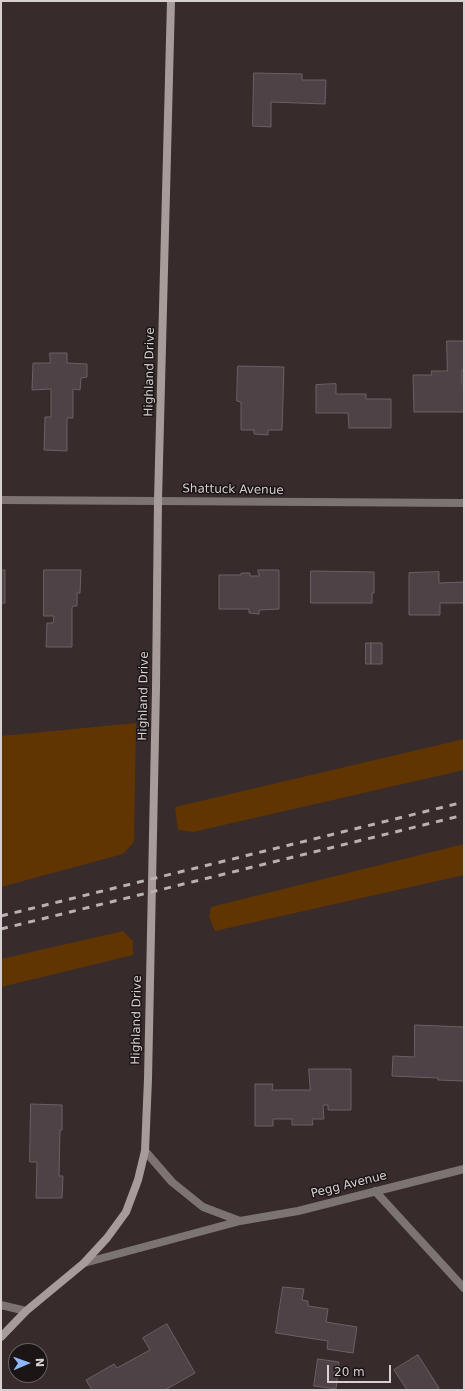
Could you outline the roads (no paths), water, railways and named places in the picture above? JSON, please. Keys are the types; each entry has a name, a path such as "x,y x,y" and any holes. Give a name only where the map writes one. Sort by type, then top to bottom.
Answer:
{"street":[{"name":"Highland Drive","path":"1,1336 26,1311 84,1263 107,1238 126,1212 138,1180 145,1151 156,688 158,500 171,1"},
{"name":"Shattuck Avenue","path":"1,500 464,503"},
{"path":"145,1151 172,1182 203,1207 240,1221"},
{"name":"Pegg Avenue","path":"84,1263 240,1221 298,1211 464,1169"},
{"path":"375,1191 464,1288"},
{"path":"1,1305 26,1311"}],"railway":[{"path":"1,916 464,802"},
{"path":"1,929 464,815"}]}
